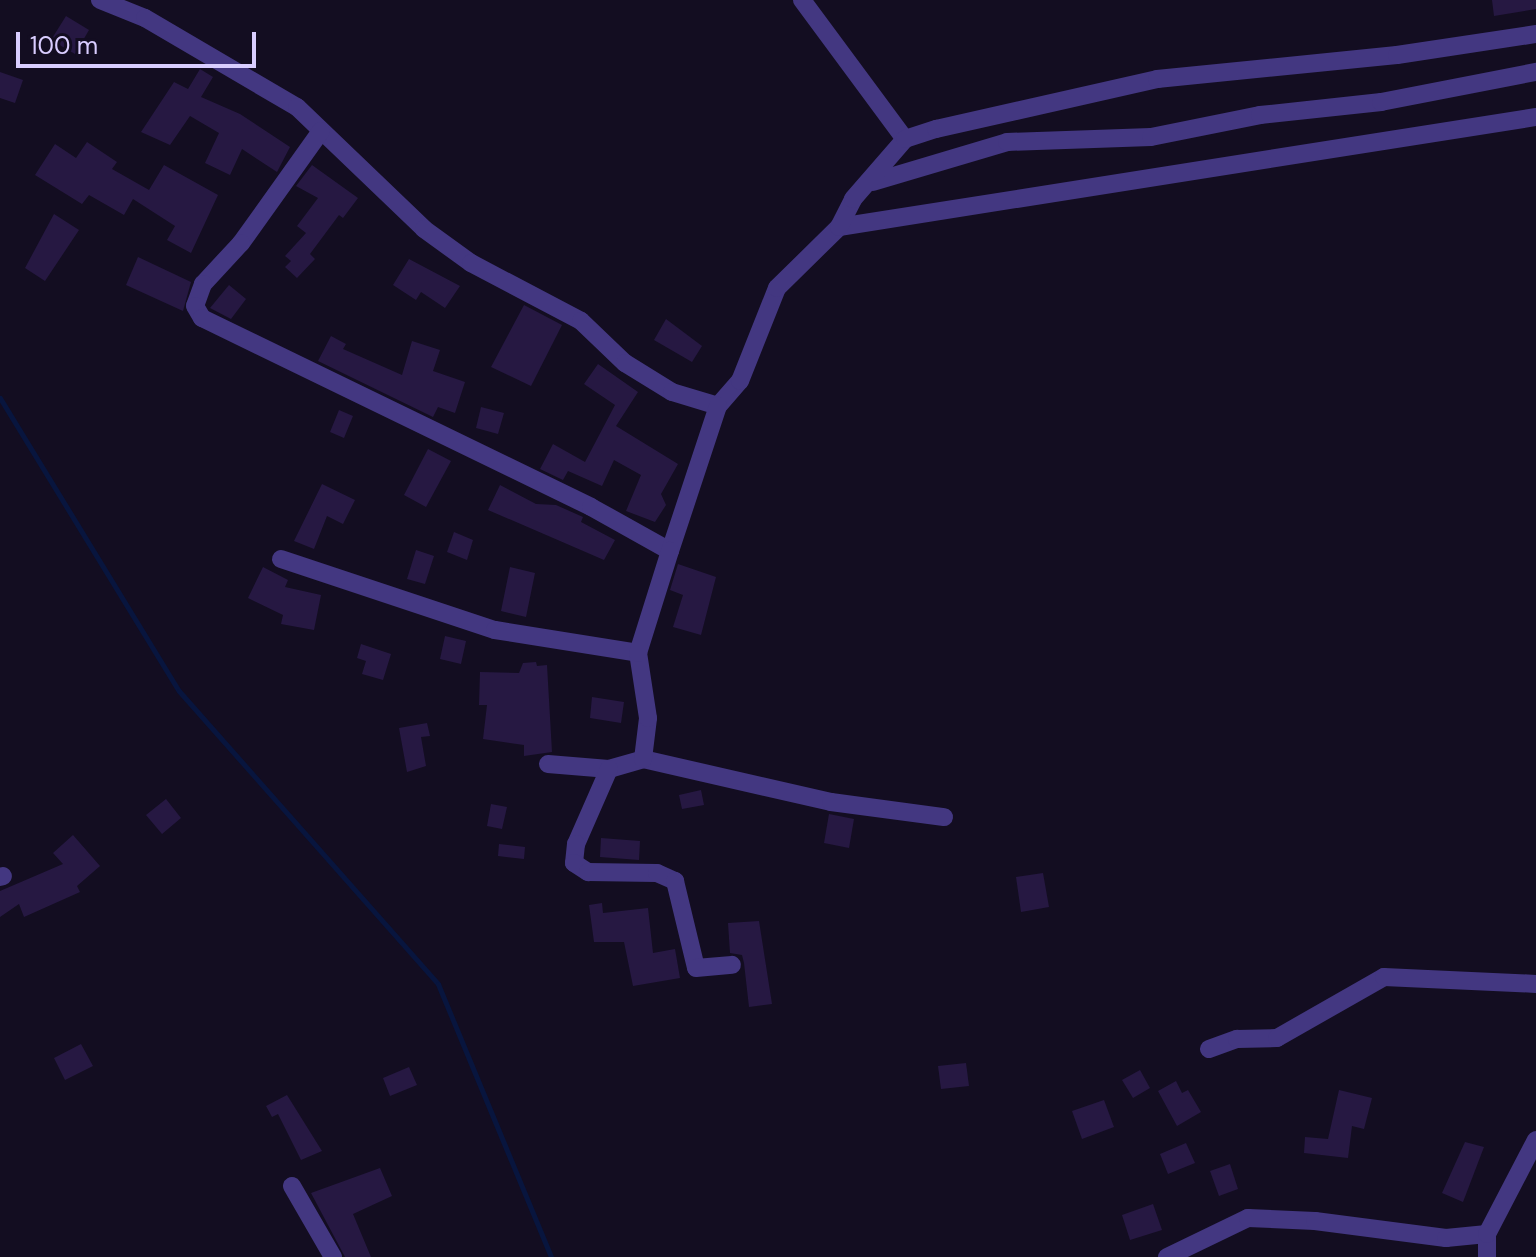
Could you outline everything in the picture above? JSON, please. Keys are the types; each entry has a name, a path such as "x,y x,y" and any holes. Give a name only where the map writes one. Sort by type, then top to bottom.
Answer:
{"street":[{"path":"100,0 145,18 297,107 424,229 471,263 581,321 625,363 672,392 718,406"},
{"path":"802,0 905,139"},
{"path":"643,759 648,718 638,653 670,551 681,532 718,406 740,381 777,288 839,227 853,199 873,182 905,139 1145,81 1397,55 1536,34"},
{"path":"873,182 1007,142 1151,137 1260,115 1381,102 1536,72"},
{"path":"839,227 1536,117"},
{"path":"321,131 241,243 203,284 195,306 202,318 591,507 670,551"},
{"path":"281,559 495,630 638,653"},
{"path":"548,764 609,769 643,759 831,802 944,817"},
{"path":"609,769 576,844 574,863 588,872 657,873 675,881 696,968 732,965"},
{"path":"1209,1049 1237,1039 1277,1038 1384,977 1536,984"},
{"path":"1487,1257 1487,1234 1536,1140"},
{"path":"292,1186 333,1257"},
{"path":"1167,1257 1248,1218 1340,1223 1446,1238 1487,1234"}],"building":[{"path":"1492,0 1536,0 1536,9 1494,16"},
{"path":"66,16 89,30 75,54 51,40"},
{"path":"200,69 213,77 201,97 240,114 290,147 277,172 242,149 230,175 205,163 219,133 190,116 170,145 141,132 174,82 188,89"},
{"path":"0,72 23,80 15,103 0,98"},
{"path":"87,142 117,162 112,169 149,190 164,165 218,195 191,253 167,240 175,226 133,199 124,215 89,195 82,204 35,175 55,144 76,158"},
{"path":"312,165 358,198 343,218 339,215 310,254 315,259 297,278 285,267 291,261 285,256 306,233 297,226 318,198 296,186"},
{"path":"54,214 79,230 45,281 25,268"},
{"path":"138,257 191,282 183,311 126,285"},
{"path":"409,259 460,286 445,308 421,292 416,300 393,285"},
{"path":"229,285 246,299 231,319 210,308"},
{"path":"524,305 562,325 531,386 491,367"},
{"path":"666,319 702,346 692,362 654,340"},
{"path":"331,336 346,344 343,349 402,375 412,341 440,350 433,371 465,382 455,413 438,407 433,417 318,361"},
{"path":"598,364 638,392 616,426 678,464 661,494 666,505 655,522 626,511 641,475 614,460 602,486 568,471 563,480 540,469 553,444 585,462 615,405 584,384"},
{"path":"481,407 504,413 498,434 476,428"},
{"path":"339,410 353,416 344,438 330,432"},
{"path":"428,449 451,461 426,507 404,495"},
{"path":"322,484 355,500 343,524 327,516 314,549 294,541"},
{"path":"500,485 536,504 556,505 583,517 581,522 615,540 604,560 488,510"},
{"path":"454,532 473,540 467,560 447,552"},
{"path":"416,550 434,556 425,584 407,579"},
{"path":"678,564 716,577 701,635 673,627 683,595 670,590"},
{"path":"263,567 288,580 285,587 321,595 314,630 281,624 283,615 248,598"},
{"path":"510,567 535,573 526,617 501,611"},
{"path":"445,636 466,641 461,664 440,659"},
{"path":"361,644 391,654 383,680 362,674 366,661 357,658"},
{"path":"536,662 537,666 547,665 552,752 524,756 524,745 483,739 487,705 479,705 480,672 519,673 523,663"},
{"path":"592,697 624,702 621,723 590,718"},
{"path":"427,723 430,736 421,737 426,766 407,772 399,728"},
{"path":"701,790 704,805 682,809 679,795"},
{"path":"166,799 181,818 162,834 146,815"},
{"path":"491,804 507,807 502,829 487,826"},
{"path":"829,814 854,819 849,848 824,843"},
{"path":"73,835 100,866 77,886 80,892 24,917 19,904 0,917 0,891 63,864 53,853"},
{"path":"601,838 640,841 639,860 600,857"},
{"path":"499,844 525,847 524,859 498,856"},
{"path":"1043,873 1049,907 1021,912 1016,877"},
{"path":"602,903 603,913 648,908 653,953 675,949 680,978 633,986 624,942 594,942 589,905"},
{"path":"759,921 772,1004 749,1007 742,955 730,953 728,923"},
{"path":"81,1044 93,1066 65,1080 54,1058"},
{"path":"966,1063 969,1086 941,1089 938,1066"},
{"path":"409,1067 417,1085 390,1096 383,1078"},
{"path":"1140,1070 1150,1088 1133,1098 1122,1080"},
{"path":"1176,1081 1182,1093 1188,1090 1201,1112 1177,1126 1158,1091"},
{"path":"1339,1090 1372,1098 1364,1129 1352,1126 1348,1158 1304,1153 1305,1137 1328,1139"},
{"path":"287,1095 322,1151 301,1160 278,1114 272,1117 266,1106"},
{"path":"1104,1100 1114,1127 1082,1139 1072,1111"},
{"path":"1465,1142 1484,1147 1463,1202 1442,1193"},
{"path":"1186,1143 1195,1163 1168,1174 1160,1154"},
{"path":"1230,1164 1238,1189 1219,1196 1210,1171"},
{"path":"380,1168 392,1196 353,1214 371,1257 345,1257 311,1193"},
{"path":"1153,1204 1162,1230 1130,1240 1122,1215"}],"waterway":[{"path":"0,398 179,691 438,984 551,1257"}]}
